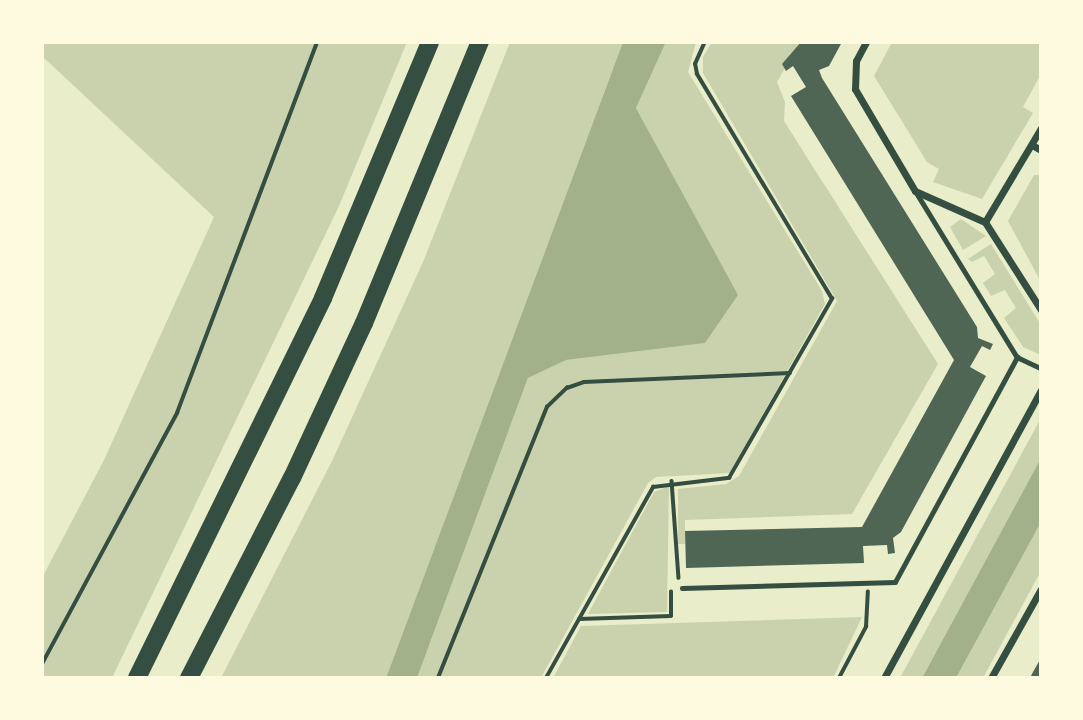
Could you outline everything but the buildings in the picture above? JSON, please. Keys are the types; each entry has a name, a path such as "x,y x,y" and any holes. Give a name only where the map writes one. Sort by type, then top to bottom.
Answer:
{"highway":[{"path":"137,678 323,298 430,42"},
{"path":"189,678 292,478 364,323 480,42"}],"street":[{"path":"866,42 856,61 855,89 915,191 985,222 1041,310"},
{"path":"985,222 1041,128"},
{"path":"1032,145 1041,150"},
{"path":"884,678 1041,390"},
{"path":"992,678 1041,589"}],"lane":[{"path":"915,191 1017,357 1041,368"},
{"path":"682,588 895,582 1017,357"}],"path":[{"path":"42,664 177,413 317,42"},
{"path":"546,678 653,487 672,481 729,478 832,299 697,74 695,64 705,42"},
{"path":"438,678 547,407 566,388 584,382 790,373"},
{"path":"579,619 671,616 670,588 682,588 676,565 672,481"},
{"path":"839,678 866,627 868,583"}],"shaded area":[{"path":"42,42 407,42 339,206 112,678 42,678 42,578 104,460 214,217 42,56"},
{"path":"510,42 623,42 386,678 221,678 333,459 423,262"},
{"path":"623,42 666,42 636,108 738,295 705,343 566,360 528,378 417,678 386,678"},
{"path":"666,42 696,42 688,72 822,291 825,304 730,473 656,477 648,483 541,678 417,678 528,378 565,360 704,343 737,295 636,108"},
{"path":"712,42 800,42 777,82 785,102 784,121 938,364 852,514 685,520 685,544 678,544 678,489 726,484 739,476 837,301 703,73 703,57"},
{"path":"892,42 1041,42 1041,74 1023,107 1033,113 982,199 933,182 939,169 927,162 874,76"},
{"path":"1034,175 1041,175 1041,282 1008,221"},
{"path":"961,219 986,236 963,250 950,227"},
{"path":"991,244 1041,325 1041,355 1023,347 1004,318 1016,308 1005,290 991,296 983,283 995,274 984,256 972,262 968,259"},
{"path":"1041,418 1041,458 922,678 900,678"},
{"path":"1041,458 1041,522 956,678 922,678"},
{"path":"669,486 667,612 588,614 654,492"},
{"path":"1041,522 1041,571 983,678 956,678"},
{"path":"862,617 833,678 553,678 581,626"}]}
